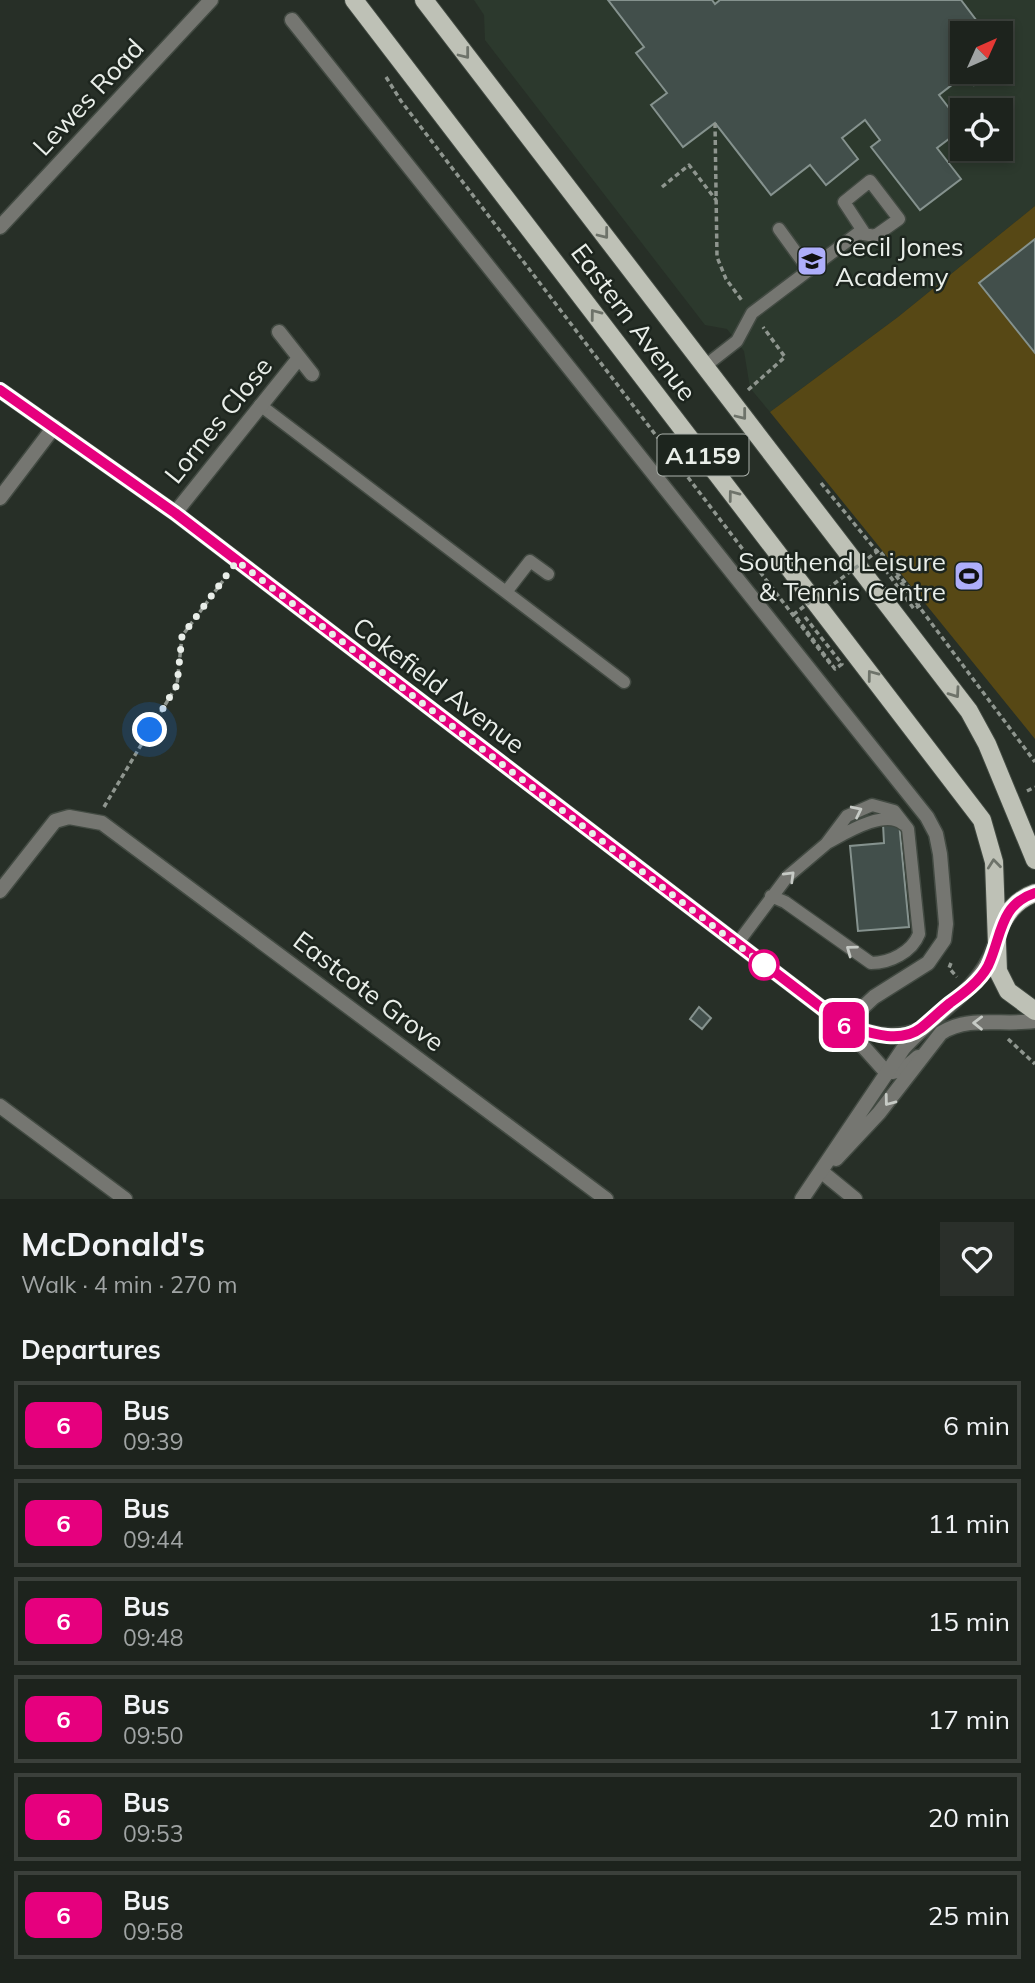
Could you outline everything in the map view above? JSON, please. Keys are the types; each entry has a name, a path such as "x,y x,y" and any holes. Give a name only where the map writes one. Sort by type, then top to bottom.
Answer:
{"main road":[{"name":"Eastern Avenue","path":"354,0 974,809 989,837 994,862 998,971 1008,991 1035,1012"},
{"name":"Eastern Avenue","path":"424,0 969,711 988,744 1035,860"},
{"path":"996,938 1007,912 1024,897 1035,892"}],"street":[{"name":"Lewes Road","path":"0,227 211,0"},
{"path":"292,20 927,817 936,834 940,854 946,924 944,940 928,963 874,998 844,1025"},
{"name":"Lornes Close","path":"279,332 312,374"},
{"name":"Lornes Close","path":"175,513 299,358"},
{"name":"Cokefield Avenue","path":"0,390 175,513 844,1025 886,1072"},
{"path":"0,498 54,427"},
{"path":"0,891 55,821 69,817 99,822"},
{"name":"Eastcote Grove","path":"99,822 606,1199"},
{"path":"802,1199 886,1072 919,1030 979,979 988,965 996,938"},
{"path":"886,1072 895,1073 905,1068 953,1025 1035,1021"},
{"name":"Cokefield Avenue","path":"844,1025 875,1035 906,1035 919,1030"},
{"path":"822,1172 879,1113 929,1046"},
{"path":"0,1106 125,1199"},
{"path":"822,1172 855,1199"}],"lane":[{"path":"705,366 737,341 752,313 808,269 858,233 875,236 898,219 870,181 844,202 865,234"},
{"path":"779,229 808,269"},
{"path":"260,405 624,682"},
{"path":"506,593 530,561 548,574"},
{"path":"737,944 771,896 787,877 826,844 879,821 899,820 908,829 919,933 911,948 886,961 871,963 785,902 771,896"}],"path":[{"path":"715,122 717,257 726,279 785,356 747,391"},
{"path":"662,187 689,165 716,200"},
{"path":"813,473 1035,762"},
{"path":"805,617 842,664 835,669 794,614 878,550 922,604 914,609 886,566"},
{"path":"99,822 177,685 182,636 237,561"}],"shaded area":[{"name":"Cecil Jones Academy","path":"474,0 1035,0 1035,206 898,317 770,412 750,388 744,351 727,329 705,325 485,40 484,15"},
{"name":"Southend Leisure & Tennis Centre","path":"1035,206 1035,739 770,412 898,317"}],"building":[{"path":"608,0 712,0 715,4 720,0 961,0 977,21 950,21 950,84 953,84 939,95 950,109 950,138 937,148 961,179 920,210 871,147 880,140 865,120 842,138 858,159 826,185 810,165 771,195 715,123 683,147 651,105 667,93 636,53 644,47"},
{"path":"1035,239 1035,353 979,283"},
{"path":"899,822 909,927 858,931 850,846 884,843 883,824"},
{"path":"699,1007 711,1018 702,1029 690,1019"}],"bus line":[{"name":"6","path":"0,390 175,513 844,1025 875,1035 906,1035 919,1030 979,979 988,965 997,932 1007,912 1024,897 1035,893"}],"place":[{"name":"Cecil Jones Academy","path":"812,261"},
{"name":"Southend Leisure & Tennis Centre","path":"969,576"}],"route":[{"path":"150,730 177,685 182,636 237,561 764,965"}]}
